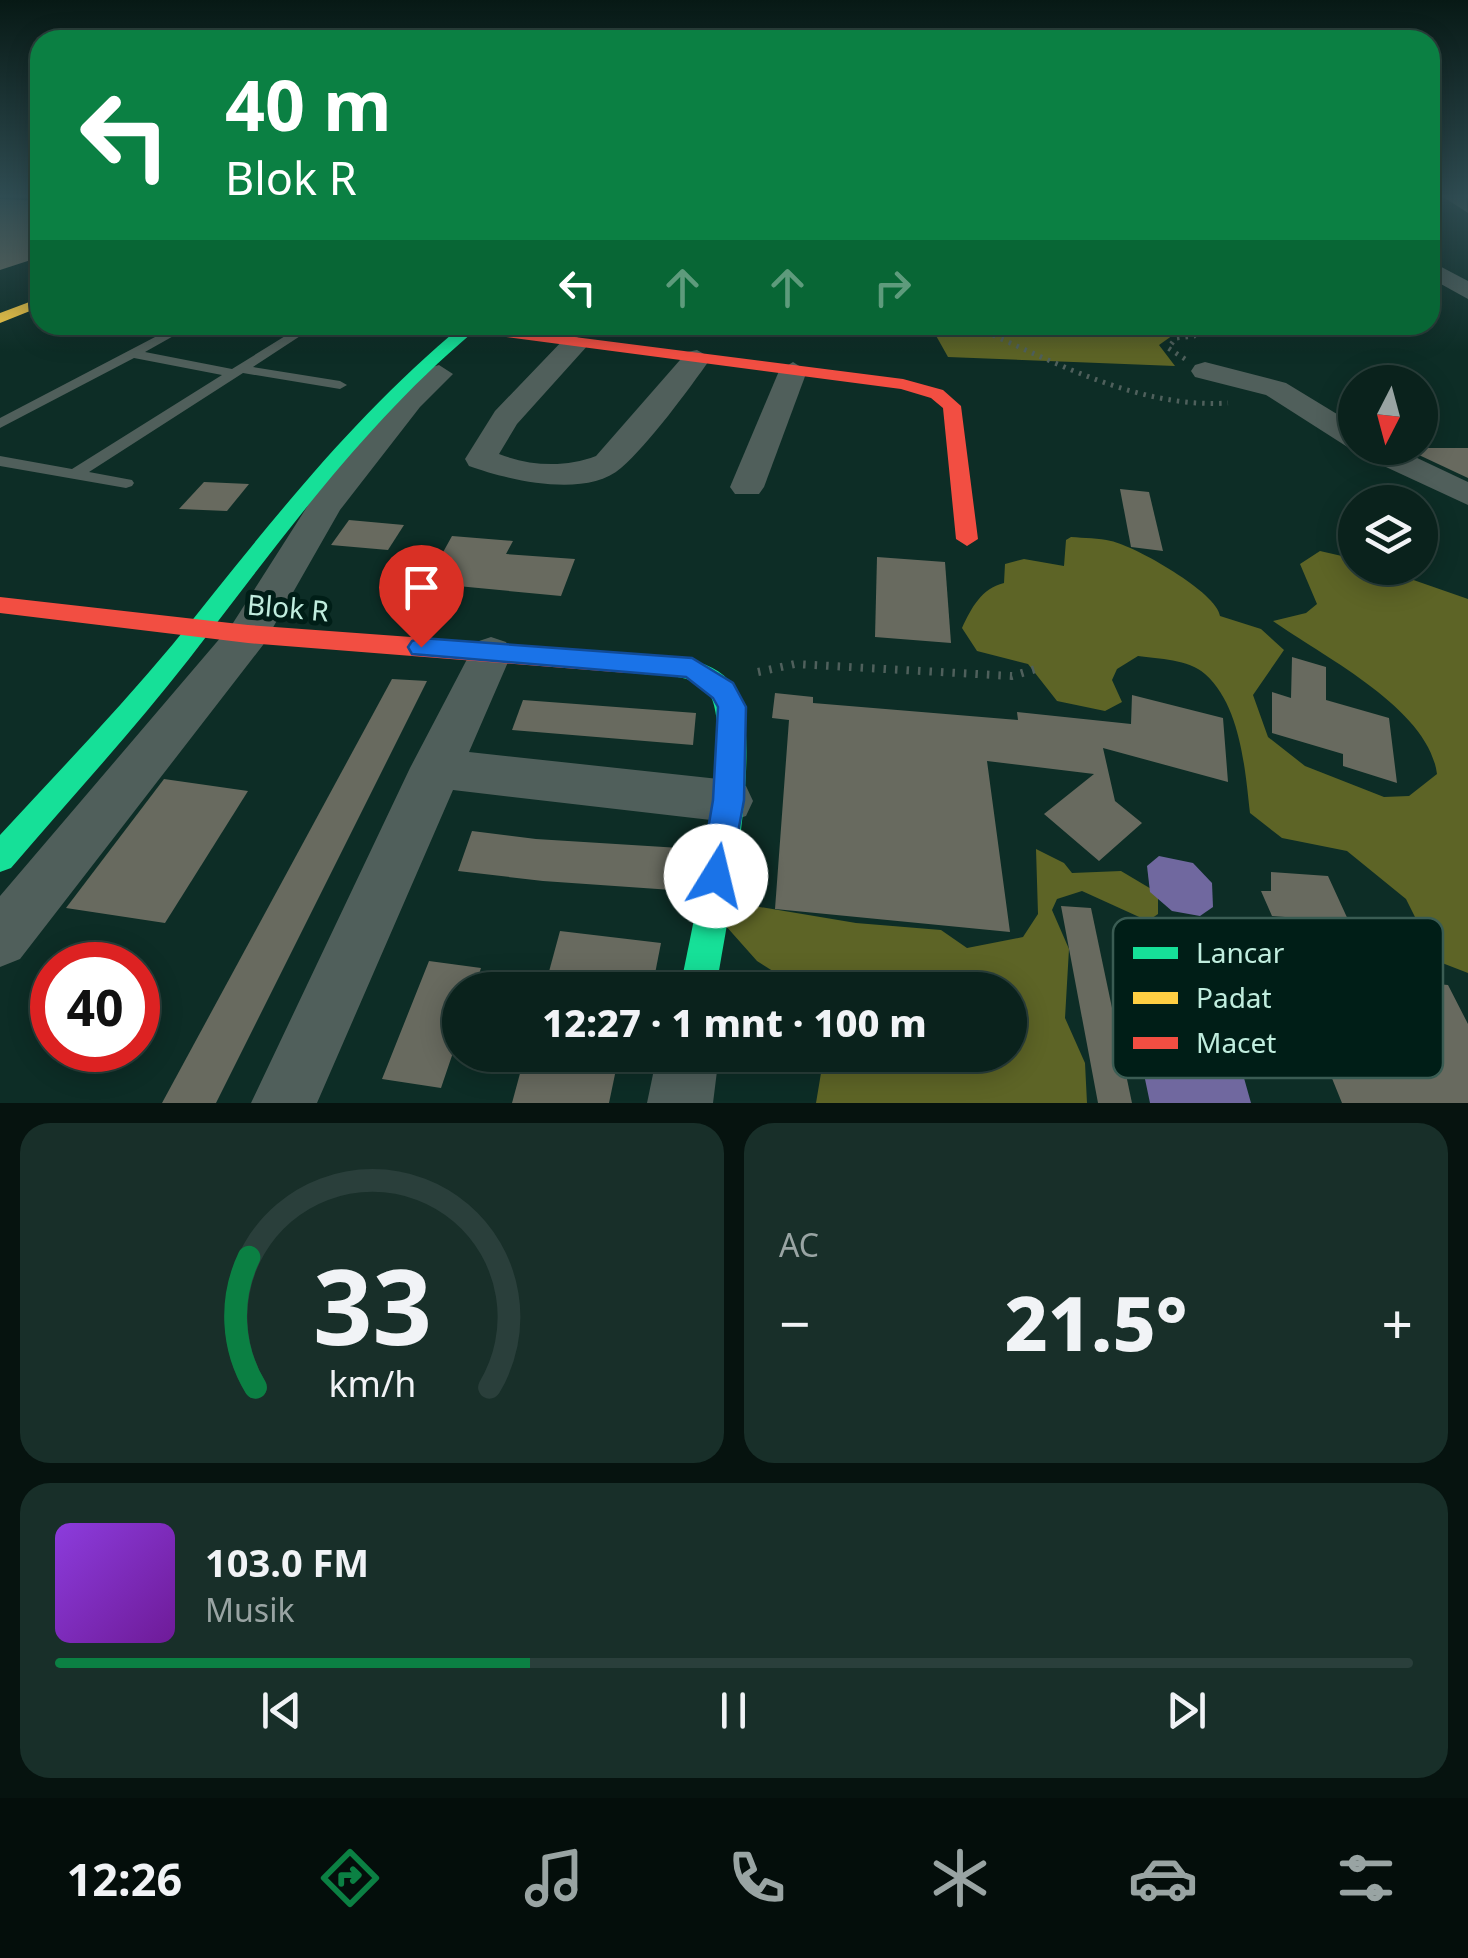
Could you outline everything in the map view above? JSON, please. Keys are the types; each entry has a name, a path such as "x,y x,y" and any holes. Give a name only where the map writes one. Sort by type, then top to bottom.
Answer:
{"street":[{"path":"1440,267 1468,266"},
{"path":"1440,274 1468,292"},
{"path":"0,318 30,306"},
{"path":"0,858 345,459 483,335"},
{"path":"514,335 903,384 947,400 952,406 967,539"},
{"path":"575,344 496,432 481,452 481,459 550,474 579,476 593,471 608,463 697,358"},
{"path":"747,488 793,372"},
{"path":"1205,372 1276,389 1338,428"},
{"path":"0,940 248,634 324,507 345,459"},
{"path":"1406,465 1468,495"},
{"name":"Blok R","path":"0,605 248,634 692,668 724,691"},
{"path":"284,1103 490,652"},
{"path":"701,972 728,800 732,707 724,691"},
{"path":"434,768 728,800"},
{"path":"680,1103 685,1072"}],"lane":[{"path":"0,424 169,335"},
{"path":"72,474 295,335"},
{"path":"133,354 340,385"},
{"path":"0,461 126,483"}],"path":[{"path":"994,335 1153,400 1206,408 1276,389"},
{"path":"1195,335 1176,338 1168,348 1205,372"},
{"path":"724,691 750,674 794,664 1005,676 1039,668"}],"green space":[{"path":"936,335 1173,335 1159,345 1175,366 948,357"},
{"path":"1071,537 1111,541 1191,583 1216,606 1220,616 1261,629 1284,650 1253,695 1268,737 1305,766 1384,797 1409,796 1437,774 1430,750 1415,728 1371,687 1273,621 1306,613 1317,604 1300,564 1320,551 1338,555 1338,585 1428,585 1468,599 1468,973 1443,963 1443,918 1416,918 1406,899 1347,851 1282,838 1250,813 1234,721 1217,687 1198,669 1138,656 1117,669 1112,680 1122,702 1105,711 1057,701 1028,664 977,651 962,628 983,594 1004,583 1005,564 1024,559 1064,566 1066,540"},
{"path":"1036,849 1064,863 1072,873 1121,871 1158,893 1158,914 1152,918 1141,918 1082,891 1057,899 1052,910 1069,949 1065,1018 1085,1063 1087,1103 816,1103 821,1072 1027,1072 1027,972 774,972 757,961 725,925 742,904 856,923 941,930 967,948 1023,937 1038,914"}],"shaded area":[{"path":"1159,856 1193,863 1212,883 1213,907 1200,916 1172,911 1150,892 1147,866"},
{"path":"1145,1078 1244,1078 1251,1103 1150,1103"}],"building":[{"path":"0,247 30,247 30,260 0,270"},
{"path":"1438,448 1468,448 1468,478 1438,464"},
{"path":"204,482 249,484 227,511 179,509"},
{"path":"1120,489 1149,492 1163,551 1131,547"},
{"path":"349,520 404,525 388,550 331,545"},
{"path":"452,536 513,541 506,554 575,559 561,596 426,583"},
{"path":"877,557 945,562 951,643 875,637"},
{"path":"1292,657 1326,667 1326,700 1389,718 1397,783 1343,766 1343,754 1272,733 1272,692 1291,698"},
{"path":"392,679 427,681 216,1103 162,1103"},
{"path":"775,693 813,697 813,703 1018,720 1017,712 1131,724 1132,695 1223,718 1228,782 1103,748 1115,801 1142,823 1099,861 1044,814 1094,774 987,761 1010,932 775,909 789,720 772,718"},
{"path":"523,700 696,713 693,745 512,730"},
{"path":"164,779 248,791 165,923 66,908"},
{"path":"472,831 680,848 672,890 543,881 458,871"},
{"path":"1271,872 1328,876 1347,918 1272,916 1261,891 1271,891"},
{"path":"1061,906 1091,908 1113,1013 1113,1078 1127,1078 1132,1103 1098,1103"},
{"path":"560,931 661,943 655,972 549,972"},
{"path":"429,961 481,968 480,972 442,972 442,1072 446,1072 441,1088 382,1079"},
{"path":"1443,985 1448,985 1468,1024 1468,1103 1342,1103 1332,1078 1443,1078"},
{"path":"520,1072 615,1072 609,1103 512,1103"}],"traffic: fast":[{"path":"0,858 137,704 350,440 461,335"},
{"path":"627,663 681,668 705,676 725,694 731,714 729,789 701,972"}],"traffic: slow":[{"path":"0,318 30,306"}],"traffic: jam":[{"path":"520,335 903,384 937,394 952,406 967,539"},
{"path":"0,605 248,634 627,663"}],"route":[{"path":"421,647 692,668 724,691 732,707 728,800 716,876"}]}
